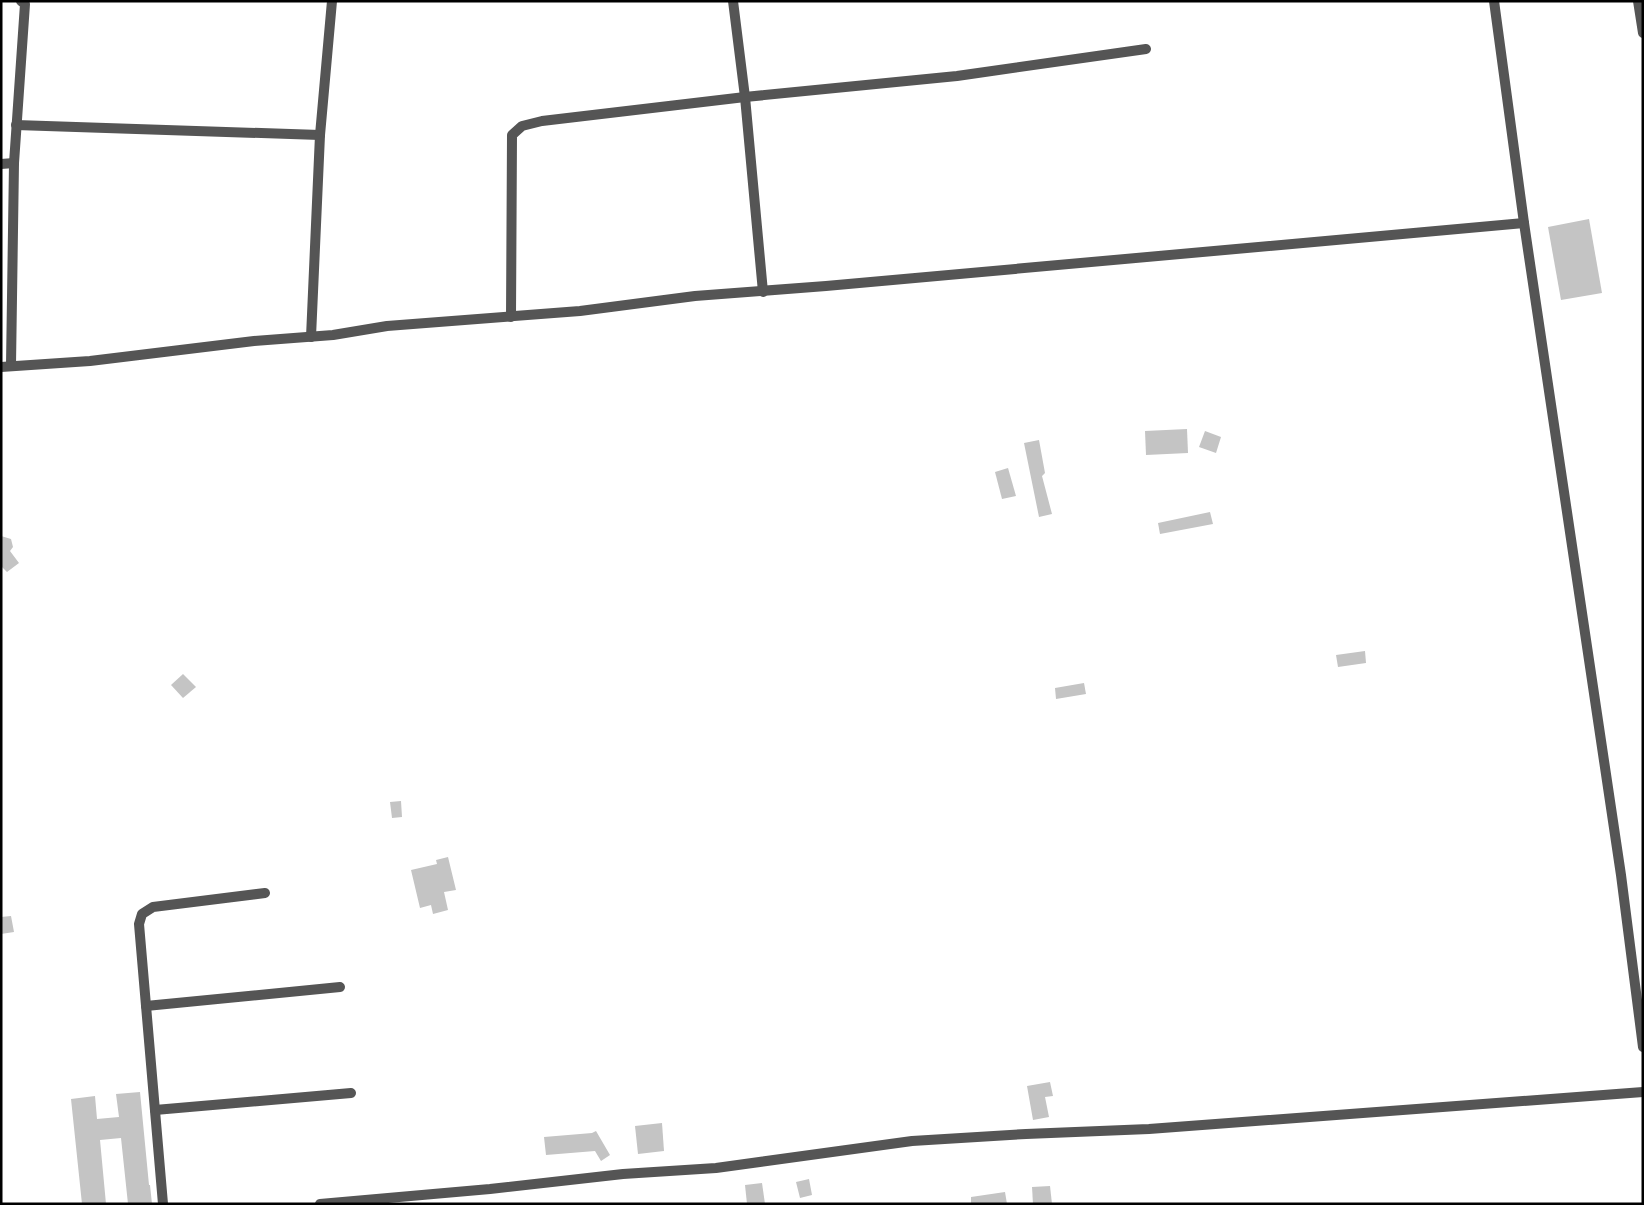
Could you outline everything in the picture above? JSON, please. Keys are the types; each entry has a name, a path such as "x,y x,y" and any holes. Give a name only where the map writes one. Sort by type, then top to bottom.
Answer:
{"street":[{"path":"21,1 26,4 16,125 6,366 90,361 254,341 311,337 387,326 580,311 695,296 763,292 1524,223"},
{"path":"311,337 320,135 332,1"},
{"path":"733,1 745,97 763,292"},
{"path":"1494,1 1524,223 1621,875 1643,1048"},
{"path":"1638,1 1643,33"},
{"path":"511,317 512,135 522,126 542,121 745,97 957,76 1146,49"},
{"path":"16,125 320,135"},
{"path":"1,164 14,163"},
{"path":"163,1204 139,924 142,914 153,907 265,893"},
{"path":"146,1006 340,987"},
{"path":"320,1204 490,1189 623,1174 716,1168 912,1141 1159,1128 1643,1092"},
{"path":"155,1110 351,1093"}],"building":[{"path":"1589,219 1602,293 1561,300 1548,227"},
{"path":"1187,429 1188,453 1146,455 1145,431"},
{"path":"1205,431 1221,437 1216,453 1199,447"},
{"path":"1039,440 1045,473 1042,476 1052,514 1039,517 1024,443"},
{"path":"1008,468 1016,496 1002,499 995,472"},
{"path":"1210,512 1213,524 1160,534 1158,523"},
{"path":"1,536 11,539 13,547 10,551 19,563 7,572 1,566"},
{"path":"1365,651 1366,663 1338,667 1336,655"},
{"path":"183,674 196,687 183,698 171,685"},
{"path":"1084,683 1086,694 1056,699 1055,688"},
{"path":"401,801 402,817 392,818 390,802"},
{"path":"448,857 456,890 444,892 448,910 433,914 431,905 420,908 411,870 437,864 436,860"},
{"path":"11,916 14,932 1,934 1,917"},
{"path":"1050,1082 1053,1096 1045,1097 1049,1117 1033,1120 1027,1086"},
{"path":"140,1092 152,1204 128,1204 121,1138 100,1140 106,1204 82,1204 71,1099 95,1096 97,1119 119,1117 116,1094"},
{"path":"662,1123 664,1151 638,1154 635,1126"},
{"path":"596,1131 610,1155 601,1161 595,1151 546,1155 544,1137 592,1133"},
{"path":"809,1179 812,1195 800,1198 796,1182"},
{"path":"762,1183 765,1204 747,1204 745,1185"},
{"path":"1050,1186 1052,1204 1033,1204 1032,1187"},
{"path":"1005,1192 1007,1204 971,1204 971,1197"}]}
